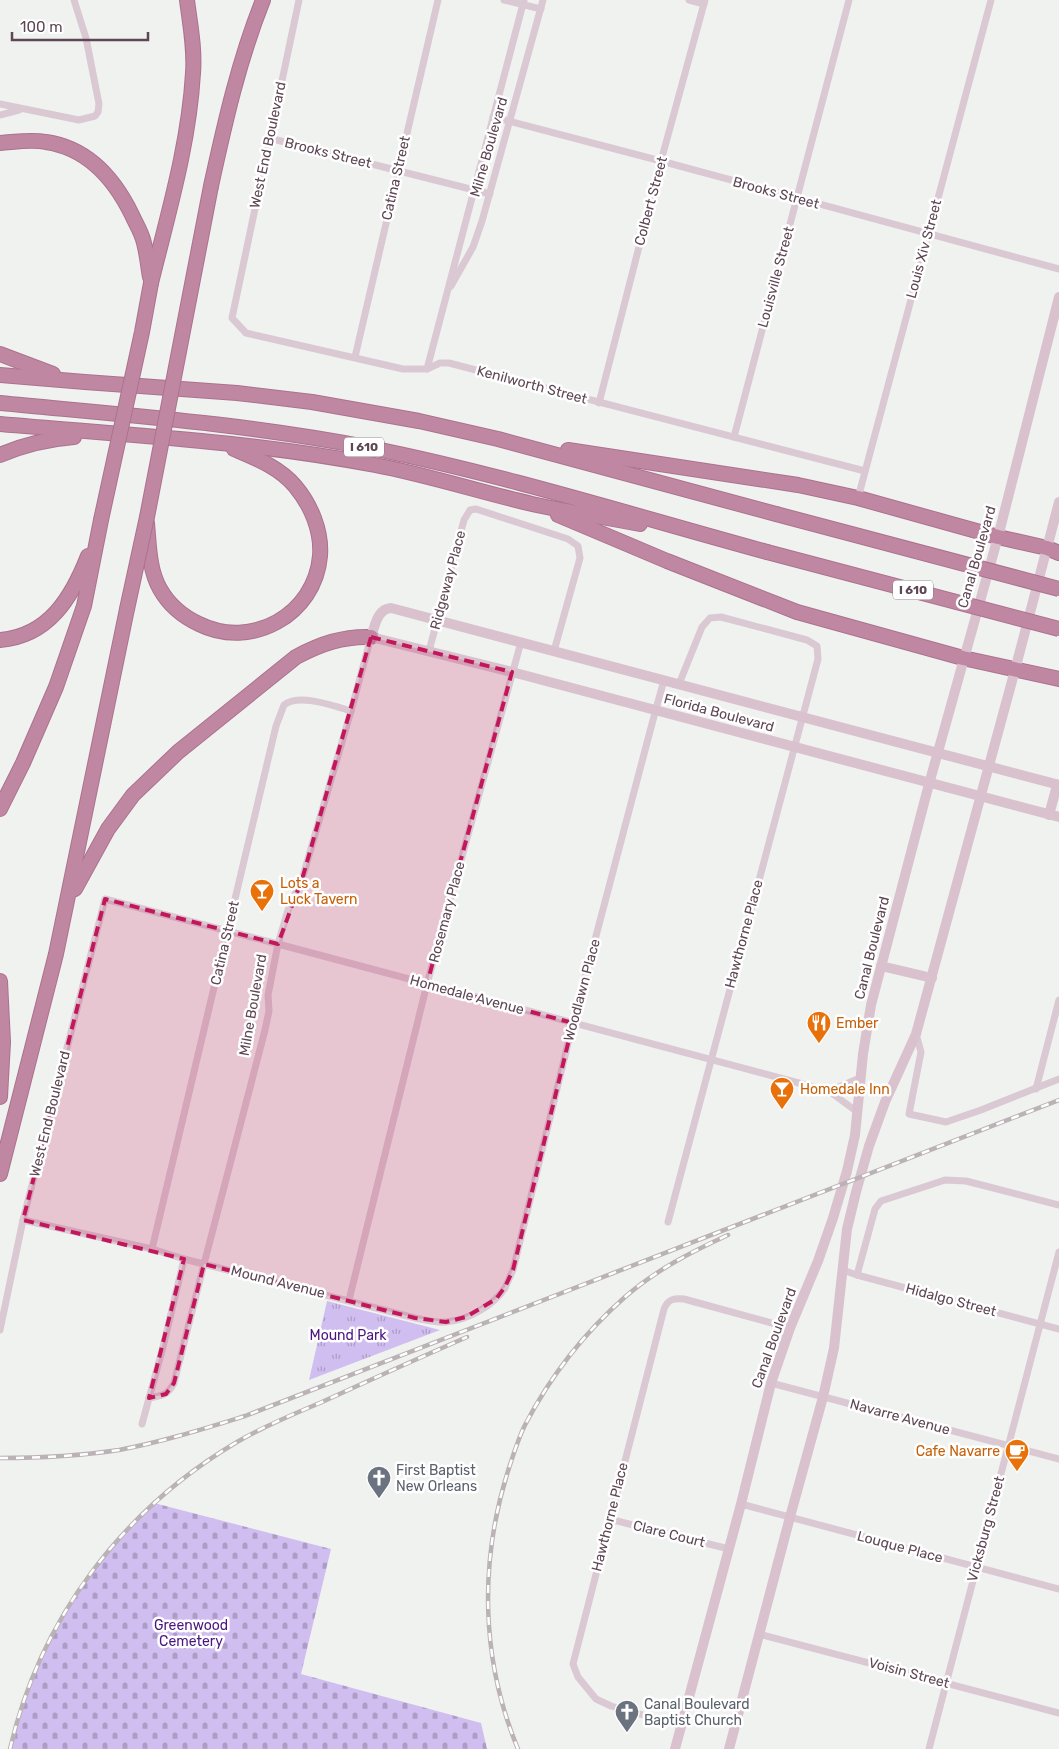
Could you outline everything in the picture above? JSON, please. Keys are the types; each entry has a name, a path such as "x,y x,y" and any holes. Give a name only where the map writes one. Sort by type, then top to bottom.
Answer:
{"highway":[{"path":"0,809 23,763 60,678 84,606 151,283 185,142 193,72 192,41 187,0"},
{"path":"0,1174 50,979 66,908 147,517 228,106 248,37 263,0"},
{"path":"0,143 23,141 52,143 79,152 103,170 118,189 144,242 151,283"},
{"path":"0,354 45,372 85,382"},
{"path":"0,375 237,393 312,402 419,422 498,439 1059,588"},
{"name":"I 610","path":"0,403 227,427 369,448 496,478 1059,629"},
{"path":"0,424 219,442 322,456 432,477 532,504 719,539"},
{"path":"0,455 14,449 57,438 112,434"},
{"path":"498,439 798,485 858,498 1053,551"},
{"path":"147,517 150,561 159,589 169,602 187,618 205,628 222,632 240,634 256,632 274,625 298,604 309,590 315,577 320,557 320,542 310,508 294,485 265,462 219,442"},
{"path":"532,504 798,612 963,658 1059,679"},
{"path":"0,640 12,639 30,633 45,623 66,602 80,576 102,520"},
{"path":"66,908 108,829 134,794 178,752 296,657 331,641 371,637"},
{"path":"0,981 3,1042 0,1097"}],"main road":[{"name":"Canal Boulevard","path":"675,1749 741,1504 771,1383 790,1328 818,1261 833,1218 855,1135 860,1078 871,1005 963,658 998,537 1059,297"},
{"path":"729,1749 790,1517 824,1397 834,1348 847,1229 869,1146 885,1102 916,1034 1015,670 1053,551 1059,502"},
{"name":"Florida Boulevard","path":"385,608 521,642 938,752 988,768 1058,785"},
{"name":"Milne Boulevard","path":"371,637 381,611 385,608"},
{"name":"Florida Boulevard","path":"371,637 512,672 1054,816"},
{"path":"1054,816 1058,785"},
{"path":"882,966 932,978"}],"street":[{"path":"0,104 79,120 95,116 98,112 99,104 86,38 74,0"},
{"name":"West End Boulevard","path":"237,290 299,0"},
{"name":"Catina Street","path":"355,357 438,0"},
{"path":"504,0 523,2 541,9"},
{"name":"Milne Boulevard","path":"446,294 473,247 490,194 543,0"},
{"path":"689,0 705,2"},
{"name":"Louisville Street","path":"734,437 849,0"},
{"name":"Louis Xiv Street","path":"858,498 991,0"},
{"name":"Milne Boulevard","path":"427,369 523,2"},
{"name":"Colbert Street","path":"599,403 661,161 705,2"},
{"path":"0,115 21,109"},
{"name":"Brooks Street","path":"493,117 1059,269"},
{"name":"Brooks Street","path":"269,138 490,194"},
{"name":"Kenilworth Street","path":"237,290 232,318 246,333 403,369 427,369 440,363 448,364 866,471"},
{"name":"Ridgeway Place","path":"429,651 464,520 470,510 476,509 568,540 578,546 580,558 554,651"},
{"name":"Hawthorne Place","path":"668,1222 818,659 817,646 807,640 721,618 710,618 702,627 679,684"},
{"name":"Milne Boulevard","path":"149,1398 166,1394 174,1383 265,1030 278,944 288,910 303,876 371,637"},
{"name":"Rosemary Place","path":"349,1300 427,984 521,642"},
{"name":"Woodlawn Place","path":"513,1270 573,1024 664,680"},
{"name":"Catina Street","path":"152,1249 276,726 284,705 301,700 351,711"},
{"name":"West End Boulevard","path":"0,1330 23,1220 105,899"},
{"name":"Homedale Avenue","path":"105,899 829,1091 856,1111"},
{"path":"1036,1088 1059,1000"},
{"path":"916,1034 921,1052 909,1114 946,1122 1059,1079"},
{"path":"829,1091 860,1078"},
{"path":"857,1275 875,1209 881,1201 893,1196 945,1180 966,1181 1059,1205"},
{"name":"Mound Avenue","path":"23,1220 152,1249 184,1259 415,1318 446,1322 466,1317 496,1299 505,1287 513,1270"},
{"name":"Vicksburg Street","path":"929,1749 1059,1252"},
{"path":"142,1424 184,1259"},
{"name":"Hidalgo Street","path":"843,1270 1059,1329"},
{"name":"Hawthorne Place","path":"682,1726 596,1700 578,1678 573,1664 609,1519 667,1302 671,1299 684,1299 790,1328"},
{"name":"Navarre Avenue","path":"771,1383 1059,1459"},
{"name":"Louque Place","path":"741,1504 1059,1589"},
{"name":"Clare Court","path":"609,1519 729,1549"},
{"name":"Voisin Street","path":"759,1634 1059,1712"}],"highlighted area":[{"path":"371,637 512,672 427,984 573,1023 513,1270 505,1287 496,1299 466,1317 446,1322 415,1318 204,1264 174,1383 166,1394 149,1398 184,1259 23,1220 105,899 278,944 303,876"}],"green space":[{"name":"Mound Park","path":"327,1301 440,1330 309,1380"},
{"name":"Greenwood Cemetery","path":"154,1503 331,1549 301,1674 481,1723 487,1749 10,1749 27,1692 38,1664 66,1611 100,1561 127,1529"}],"railway":[{"path":"0,1458 60,1456 119,1450 167,1439 245,1416 1059,1100"},
{"path":"518,1749 497,1681 488,1611 492,1541 508,1471 520,1436 545,1390 569,1356 610,1311 637,1287 661,1270 728,1235"},
{"path":"10,1749 24,1701 42,1656 65,1613 92,1572 123,1535 157,1500 195,1469 247,1436 467,1337"}],"place":[{"name":"Lots a Luck Tavern","path":"262,912"},
{"name":"Ember","path":"819,1044"},
{"name":"Homedale Inn","path":"782,1110"},
{"name":"Cafe Navarre","path":"1017,1472"},
{"name":"First Baptist New Orleans","path":"379,1499"},
{"name":"Canal Boulevard Baptist Church","path":"627,1733"}]}
